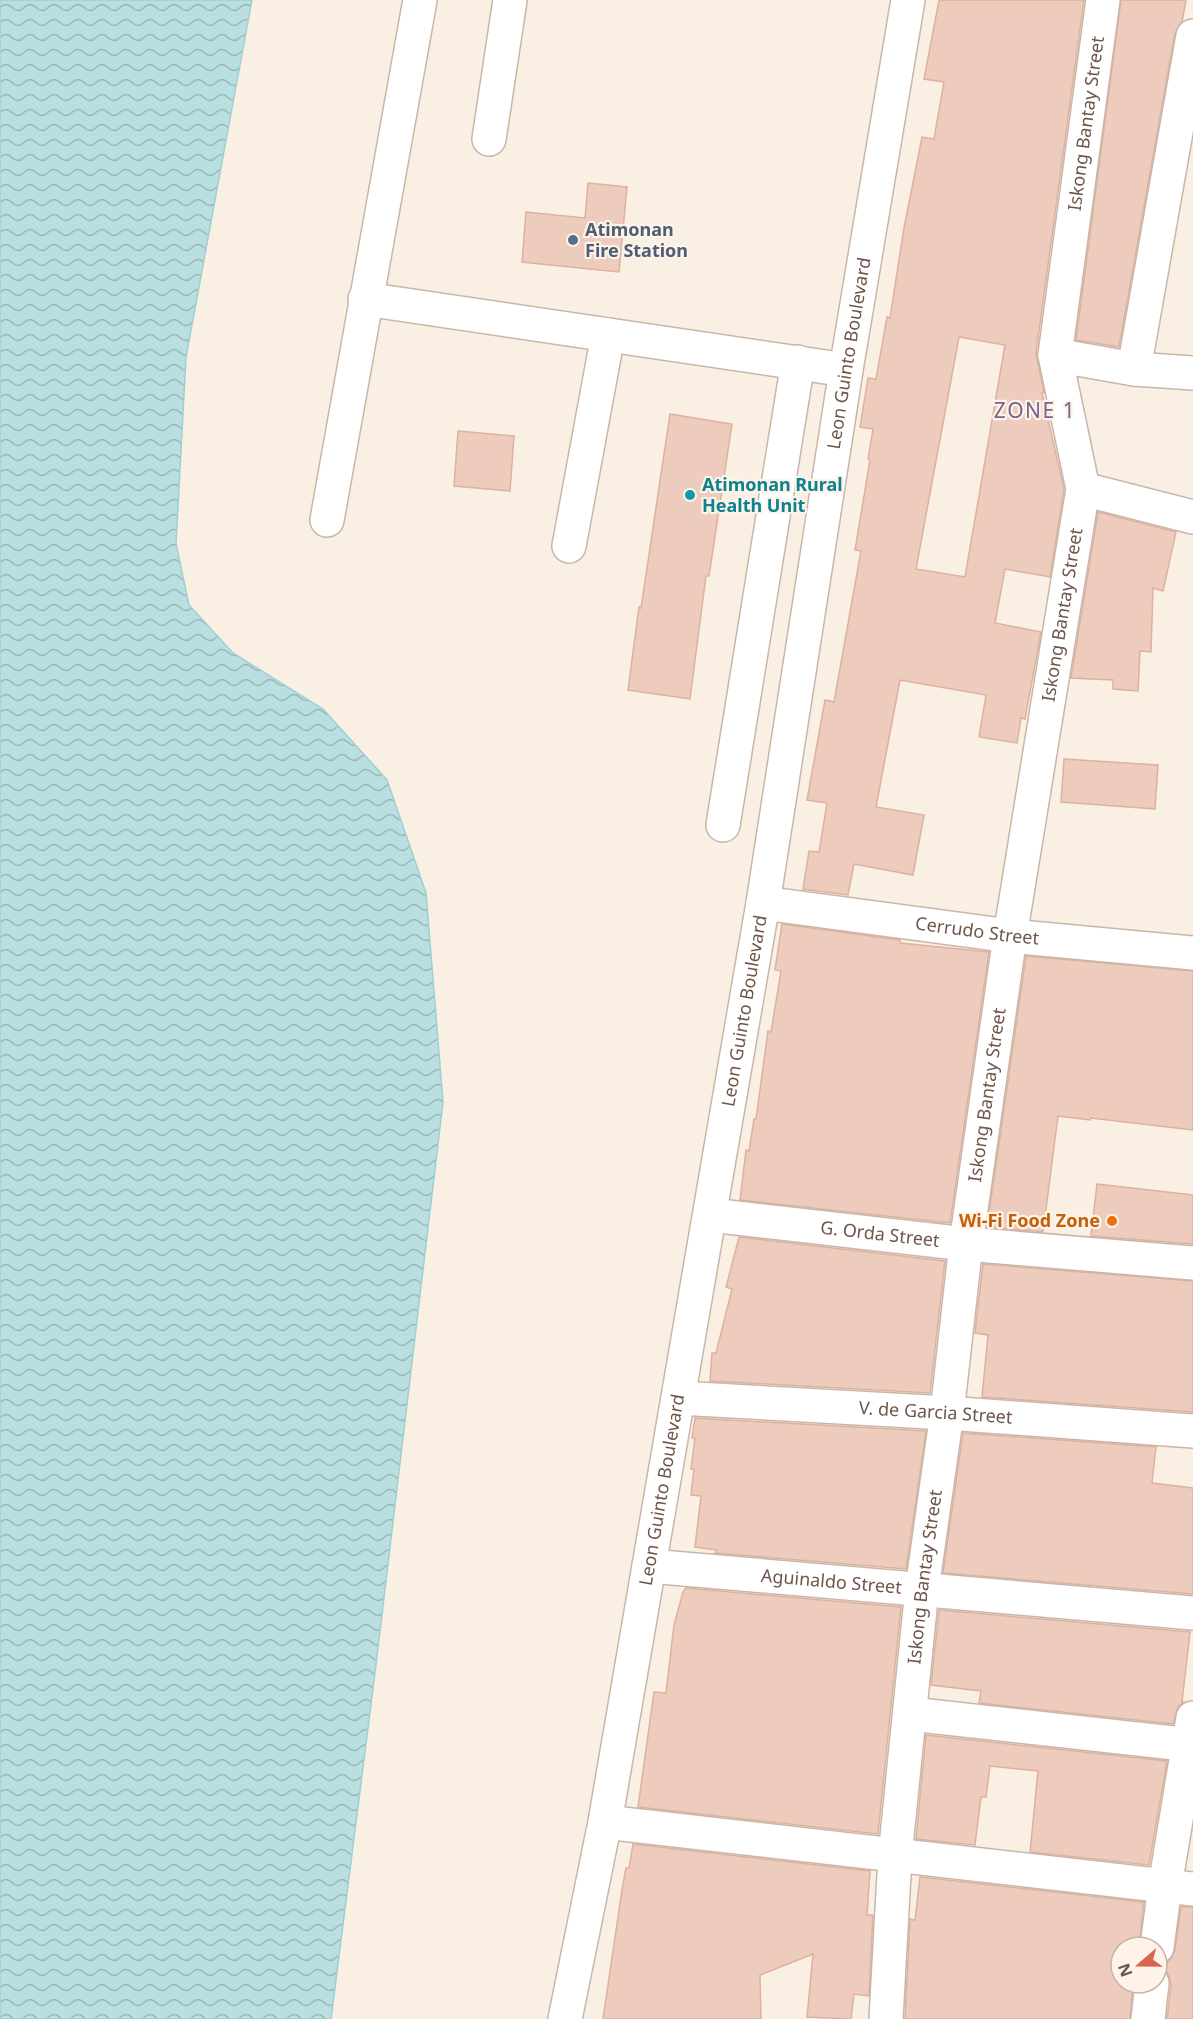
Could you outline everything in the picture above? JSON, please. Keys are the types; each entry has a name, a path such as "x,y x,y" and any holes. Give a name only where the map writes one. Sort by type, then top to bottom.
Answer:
{"street":[{"path":"327,520 420,0"},
{"path":"489,139 510,0"},
{"name":"Leon Guinto Boulevard","path":"565,2019 605,1822 710,1215 763,903 846,370 908,0"},
{"name":"Iskong Bantay Street","path":"886,2019 896,1856 922,1589 947,1413 966,1244 1010,936 1083,489 1054,355 1103,0"},
{"path":"1134,369 1193,36"},
{"path":"365,299 846,370"},
{"path":"568,546 608,334"},
{"path":"1054,355 1134,369 1193,372"},
{"path":"723,825 798,362"},
{"path":"1083,489 1193,517"},
{"name":"Cerrudo Street","path":"763,903 1010,936 1193,953"},
{"name":"G. Orda Street","path":"710,1215 966,1244 1193,1263"},
{"name":"V. de Garcia Street","path":"678,1398 947,1413 1193,1431"},
{"name":"Aguinaldo Street","path":"649,1566 1193,1613"},
{"path":"910,1714 1192,1736 1179,1888 1161,1935"},
{"path":"605,1822 1179,1888"},
{"path":"1148,2019 1151,1995"}],"water":[{"path":"0,0 252,0 186,357 176,544 189,605 233,653 323,709 387,780 426,893 443,1102 331,2019 0,2019"}],"building":[{"path":"939,0 1084,0 1036,353 1044,393 1042,393 1064,489 1050,577 1005,569 995,623 1041,632 1025,719 1021,718 1017,743 979,737 986,695 900,680 876,807 924,815 913,875 854,864 848,895 803,889 809,851 819,852 827,803 807,800 825,700 834,702 861,551 855,550 873,429 860,427 868,378 876,379 887,317 890,318 904,228 922,137 934,139 944,82 924,79","holes":["959,337 1005,345 965,577 916,569"]},
{"path":"1121,0 1186,0 1182,22 1175,33 1119,347 1076,340"},
{"name":"Atimonan Fire Station","path":"588,183 627,187 619,272 522,262 526,212 585,218"},
{"path":"670,414 732,424 709,576 706,576 690,699 628,690"},
{"path":"458,431 514,436 510,491 454,486"},
{"path":"1098,512 1176,532 1163,591 1153,588 1151,652 1140,651 1138,691 1113,689 1113,680 1071,678"},
{"path":"1064,759 1158,765 1155,809 1061,802"},
{"path":"782,924 900,940 900,943 989,952 950,1223 740,1200 746,1150 749,1151 754,1119 756,1119 768,1031 771,1032 781,971 775,970"},
{"path":"1026,956 1193,971 1193,1130 1058,1116 1043,1232 987,1227"},
{"path":"1097,1184 1193,1195 1193,1244 1091,1236"},
{"path":"739,1237 945,1261 930,1393 710,1381 712,1353 716,1353 732,1289 726,1287"},
{"path":"983,1264 1193,1281 1193,1412 982,1397 988,1335 975,1333"},
{"path":"695,1418 926,1431 906,1569 715,1553 717,1550 695,1547 701,1496 691,1495 694,1469 691,1469 695,1438 692,1438"},
{"path":"963,1433 1156,1447 1152,1483 1193,1488 1193,1594 943,1573"},
{"path":"686,1588 901,1607 878,1834 638,1807 654,1692 666,1693 674,1625"},
{"path":"939,1610 1190,1632 1182,1702 1184,1702 1178,1707 1173,1724 979,1703 981,1691 931,1685"},
{"path":"926,1735 1167,1761 1149,1865 1030,1852 1038,1771 990,1766 986,1797 981,1797 975,1845 916,1839"},
{"path":"633,1844 870,1871 867,1915 873,1915 869,1996 854,1994 851,2019 807,2017 813,1954 760,1975 761,2019 603,2019 622,1890"},
{"path":"920,1877 1144,1902 1140,1935 1109,1935 1109,1995 1132,1995 1130,2019 905,2019 910,1919 915,1920"},
{"path":"1181,1907 1193,1907 1193,2019 1167,2019 1171,1985 1169,1961 1175,1950"}],"place":[{"name":"Atimonan Fire Station","path":"573,240"},
{"name":"Atimonan Rural Health Unit","path":"690,495"},
{"name":"Wi-Fi Food Zone","path":"1112,1221"}],"district":[{"name":"ZONE 1","path":"1035,411"}]}
